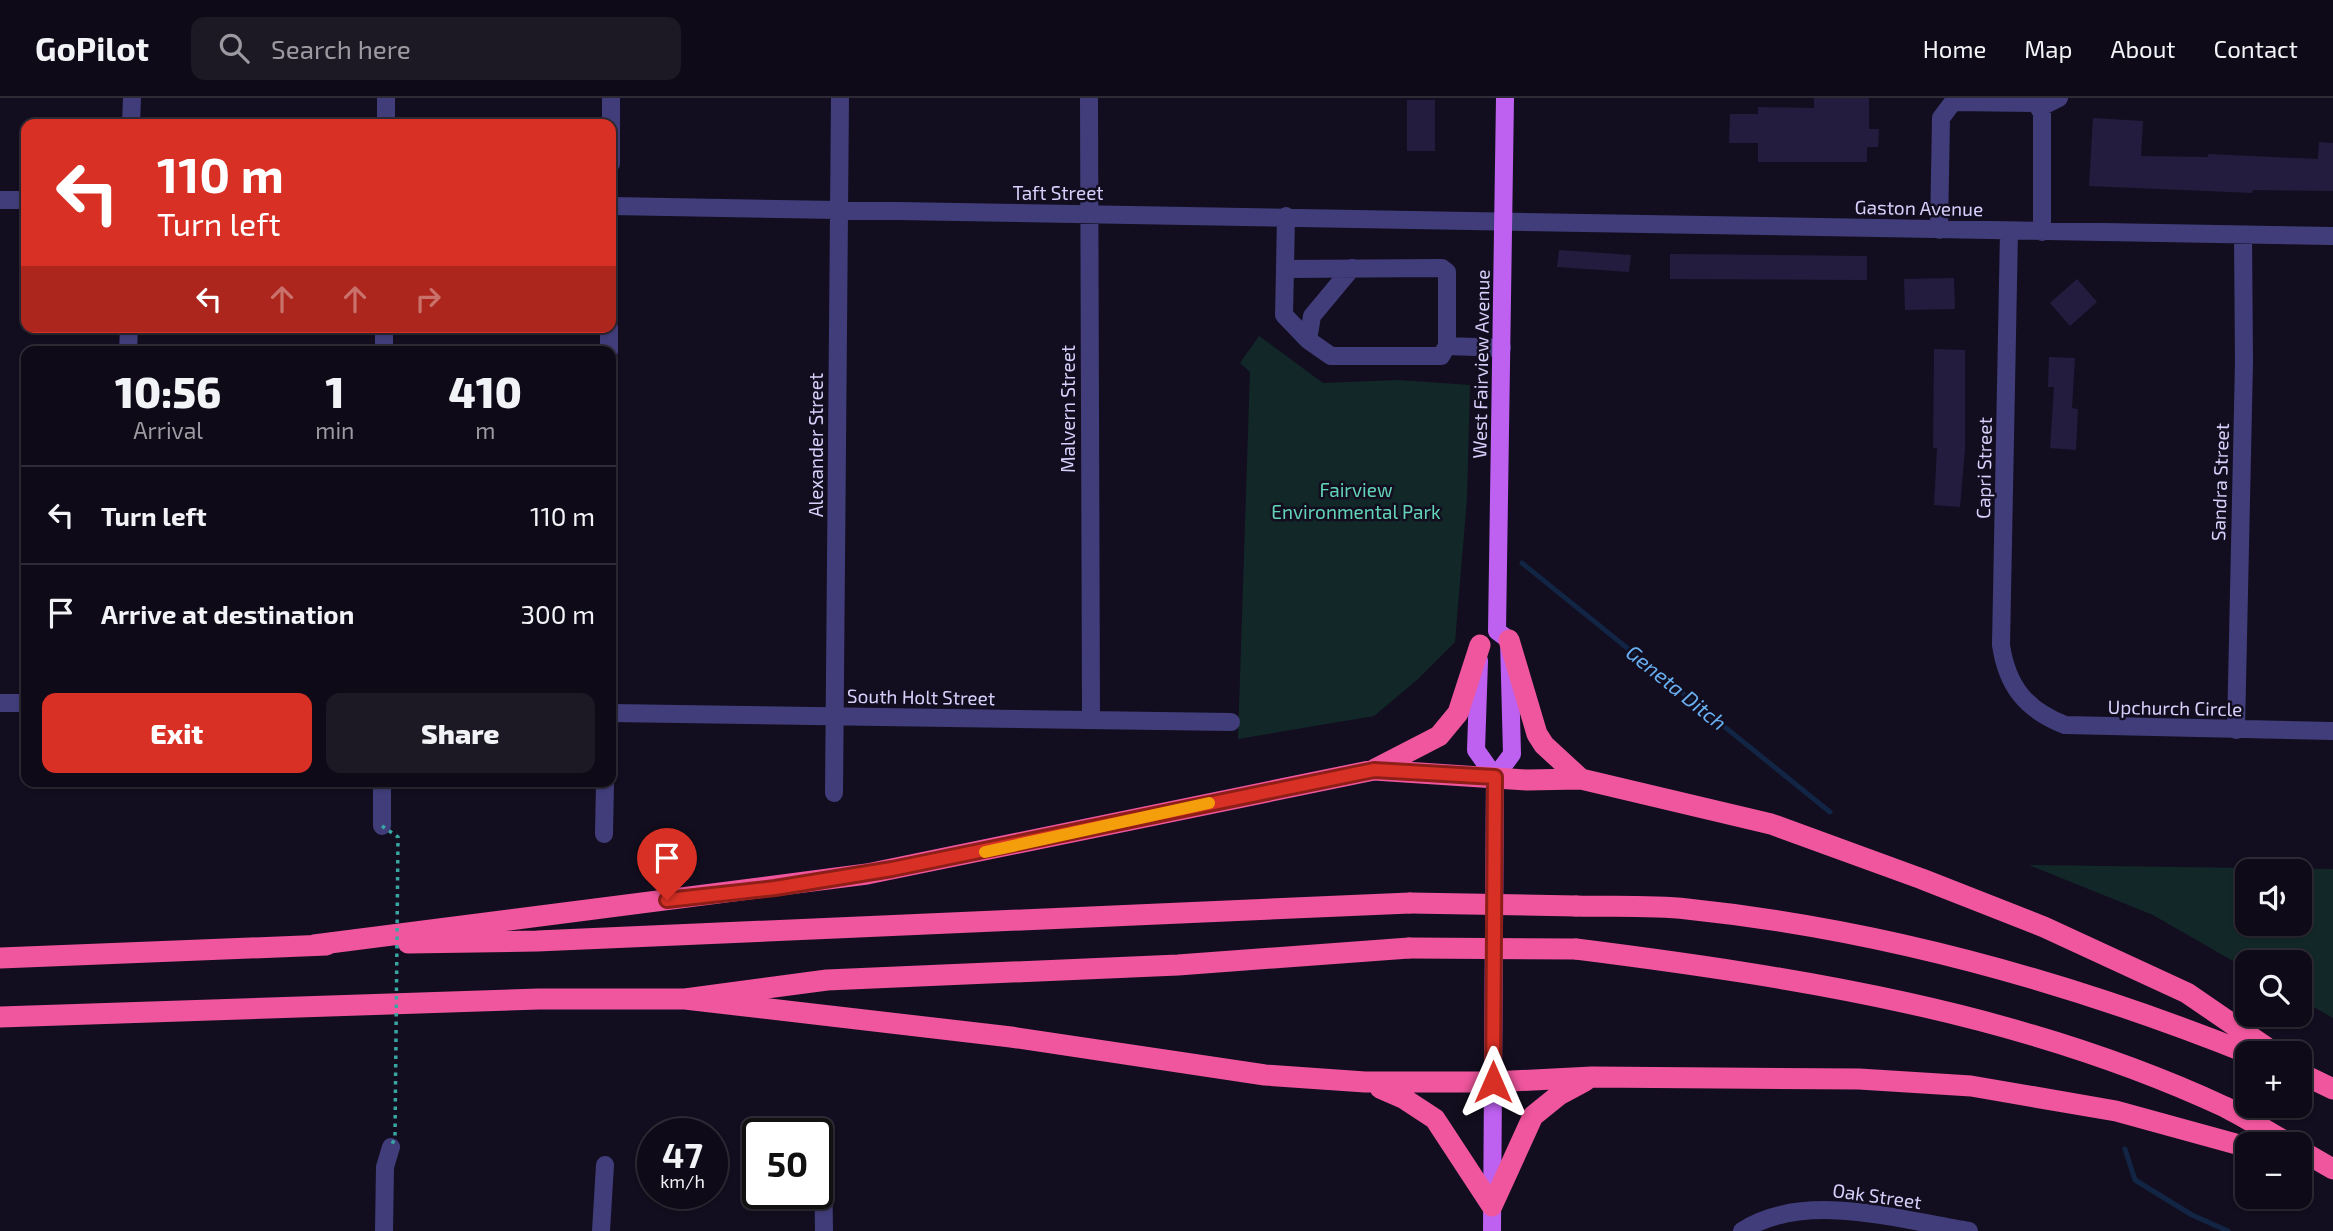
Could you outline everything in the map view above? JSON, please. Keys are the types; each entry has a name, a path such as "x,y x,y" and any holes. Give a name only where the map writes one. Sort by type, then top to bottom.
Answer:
{"highway":[{"path":"1503,635 1537,734 1544,745 1581,779"},
{"path":"1374,770 1439,736 1458,713 1480,645"},
{"path":"314,945 867,874 1374,770 1527,780 1581,779 1771,824 1983,903 2187,993 2257,1041"},
{"path":"0,958 314,945 537,941 1410,903 1685,909 1791,923 2011,972 2113,1002 2235,1048"},
{"path":"0,1017 526,1000 685,999 827,981 1178,965 1409,948 1576,949 1843,988 1951,1013 2138,1072 2226,1108 2269,1132"},
{"path":"685,999 827,1018 1011,1037 1265,1075 1365,1082 1493,1082 1592,1077 1859,1079 1971,1086 2116,1111 2235,1144"},
{"path":"1492,1206 1533,1116 1559,1094 1592,1077"},
{"path":"2312,1078 2333,1089"},
{"path":"1365,1082 1403,1098 1435,1119 1492,1206"},
{"path":"2312,1158 2333,1171"},
{"path":"2312,1165 2333,1171"}],"main road":[{"name":"West Fairview Avenue","path":"1492,1231 1495,777 1512,754 1503,635 1505,98"},
{"path":"1495,777 1476,750 1480,645 1503,635"}],"street":[{"path":"131,119 132,98"},
{"path":"386,98 386,119"},
{"path":"611,98 611,119"},
{"name":"Alexander Street","path":"834,793 840,98"},
{"name":"Malvern Street","path":"1089,98 1091,720"},
{"path":"2039,108 2059,98"},
{"path":"1939,230 1941,118 1953,103 2036,103 2042,113 2042,232"},
{"path":"0,200 21,200"},
{"name":"Taft Street","path":"616,206 1504,221"},
{"path":"1285,269 1442,268 1447,272 1447,346 1441,356 1331,356 1308,340 1284,315 1286,216"},
{"name":"Gaston Avenue","path":"1504,221 2333,236"},
{"name":"Capri Street","path":"2009,231 2001,645 2004,666 2012,686 2024,701"},
{"name":"Sandra Street","path":"2236,730 2244,362 2243,235"},
{"path":"1308,340 1312,316 1352,268"},
{"path":"1447,346 1502,348"},
{"name":"Upchurch Circle","path":"2024,701 2047,718 2065,725 2333,731"},
{"path":"0,703 21,703"},
{"name":"South Holt Street","path":"616,713 1231,722"},
{"path":"382,787 382,826"},
{"path":"604,834 605,787"},
{"path":"384,1231 385,1167 391,1147"},
{"path":"601,1231 605,1165"},
{"path":"824,1209 824,1231"},
{"name":"Oak Street","path":"1742,1231 1756,1222 1791,1211 1827,1209 1969,1231"}],"path":[{"path":"382,826 398,837 395,1137 391,1147"}],"green space":[{"name":"Fairview Environmental Park","path":"1259,336 1323,383 1398,380 1470,385 1467,498 1455,642 1418,679 1374,716 1238,739 1250,372 1240,363"},
{"path":"2029,865 2235,868 2235,936 2312,936 2312,869 2333,869 2333,1018 2312,1006 2312,950 2235,950 2235,962 2153,915"}],"building":[{"path":"1814,98 1869,98 1869,129 1879,129 1878,147 1867,147 1867,162 1758,162 1758,143 1729,143 1730,114 1758,114 1758,107 1814,108"},
{"path":"1407,100 1435,100 1435,151 1407,151"},
{"path":"2093,118 2143,121 2141,156 2208,157 2208,154 2318,159 2319,142 2333,143 2333,191 2253,190 2252,193 2089,186"},
{"path":"1559,250 1631,255 1629,272 1557,267"},
{"path":"1670,254 1867,256 1867,280 1670,279"},
{"path":"1954,278 1955,309 1905,310 1904,279"},
{"path":"2077,279 2097,302 2070,326 2050,303"},
{"path":"1934,349 1965,350 1965,449 1960,507 1934,505 1937,448 1933,448"},
{"path":"2049,357 2075,358 2072,408 2078,409 2076,450 2050,448 2054,387 2048,387"}],"waterway":[{"name":"Geneta Ditch","path":"1522,563 1830,812"},
{"name":"Geneta Ditch","path":"2125,1149 2135,1180 2192,1215 2228,1231"}],"slow traffic":[{"path":"985,852 1209,803"}],"route":[{"path":"667,900 867,874 1081,832 1313,780 1374,770 1495,777 1493,1082"}]}
